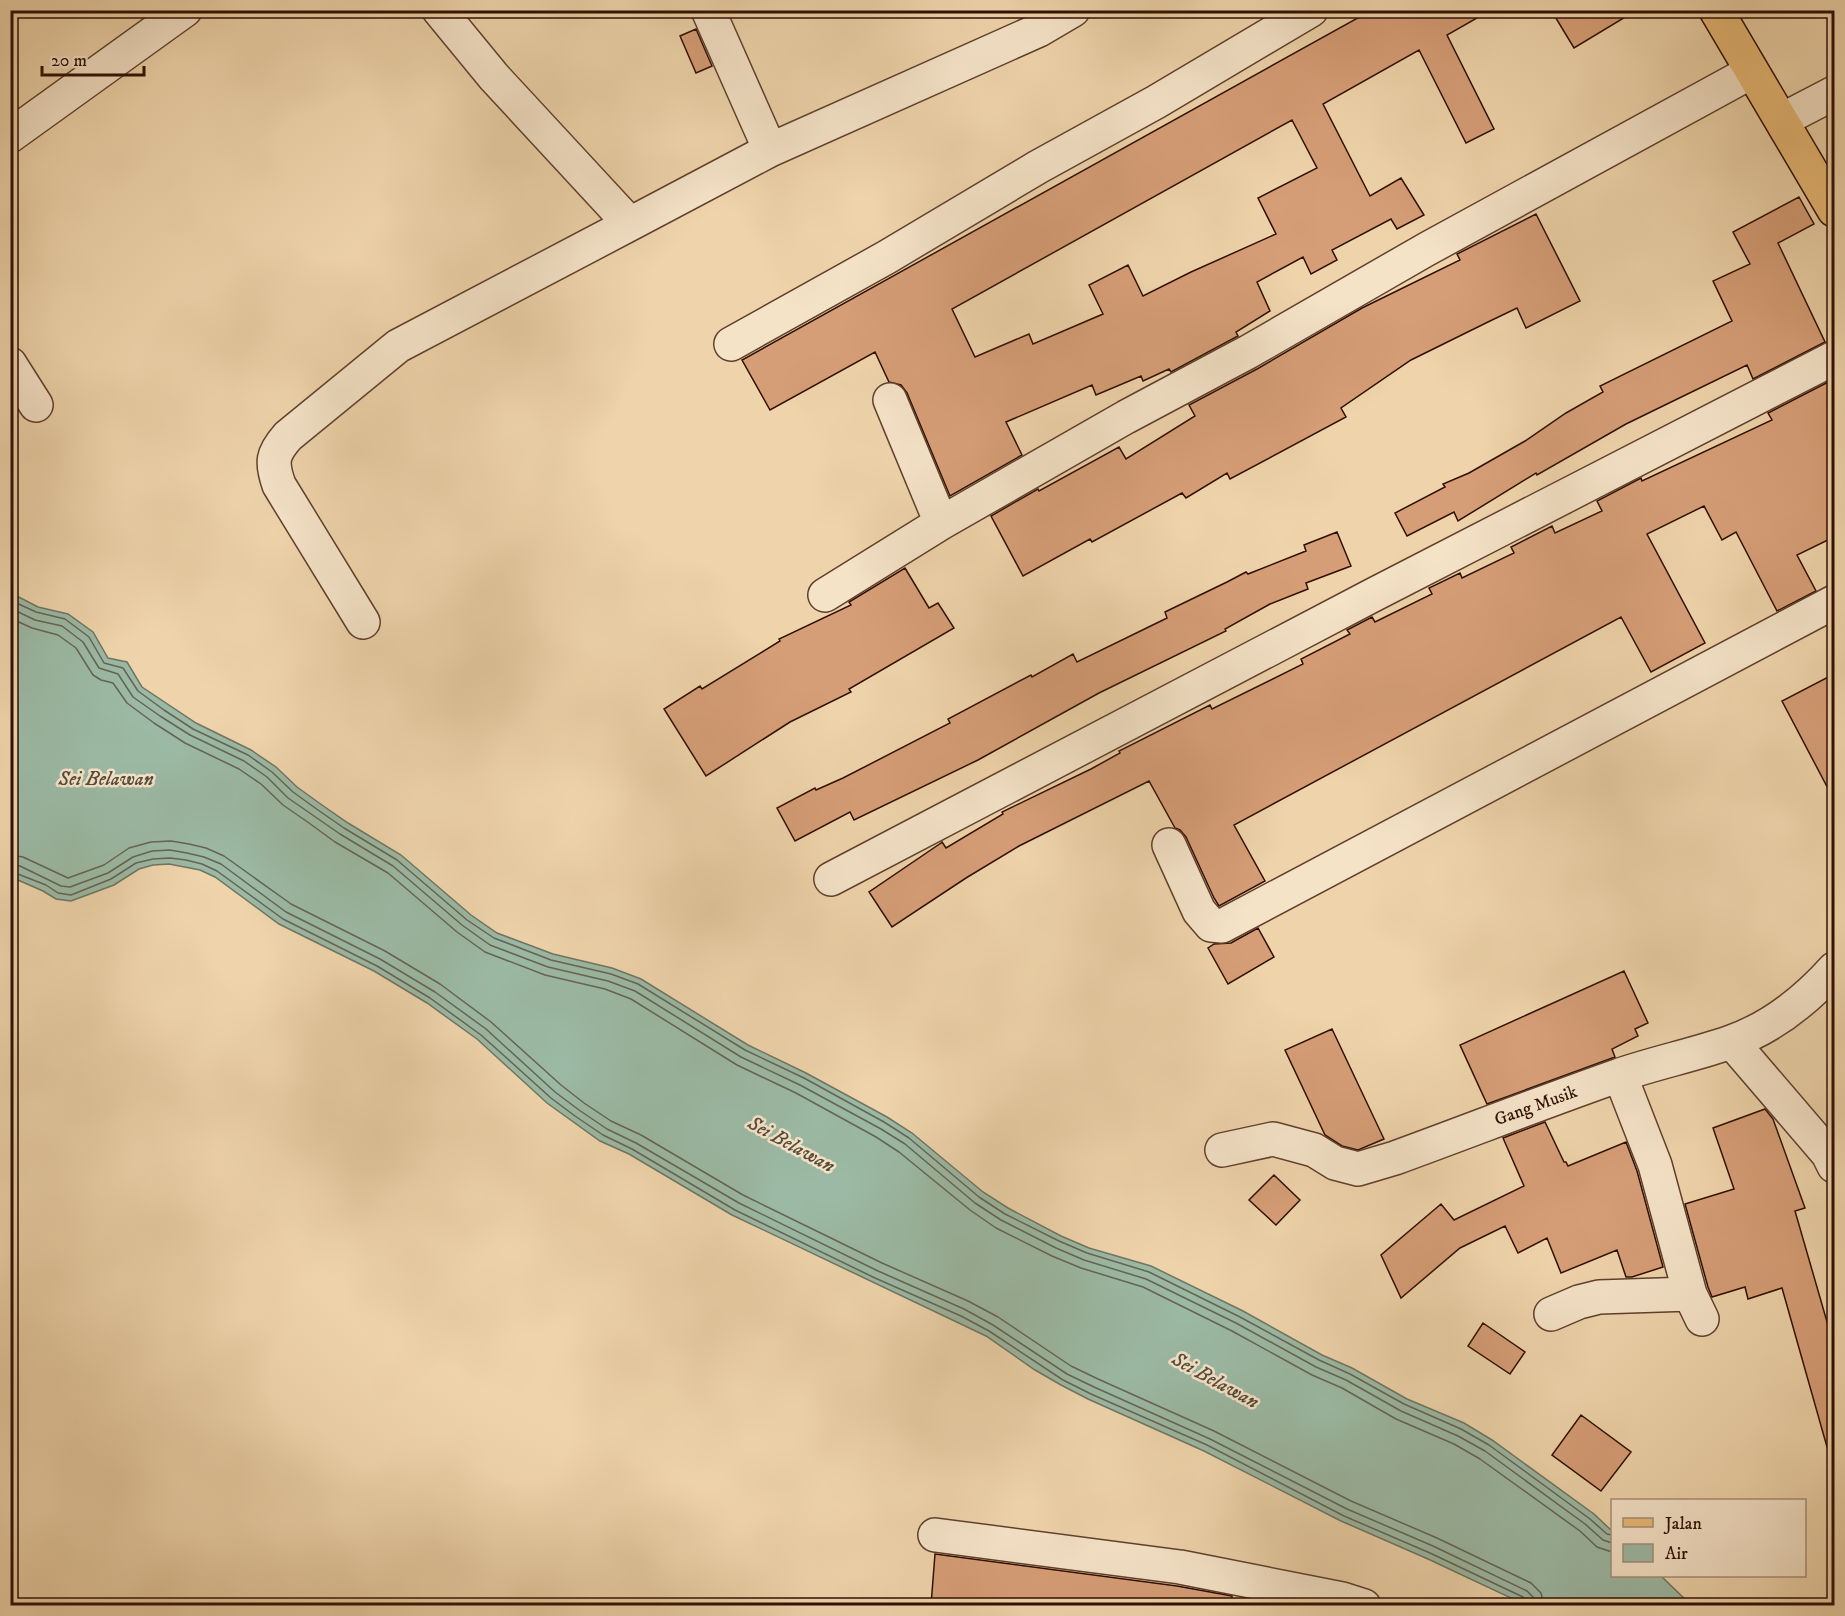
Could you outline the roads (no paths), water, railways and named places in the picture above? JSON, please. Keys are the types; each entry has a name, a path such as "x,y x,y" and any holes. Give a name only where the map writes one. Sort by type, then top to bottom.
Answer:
{"main road":[{"path":"1716,10 1834,210"}],"street":[{"path":"10,136 185,10"},
{"path":"439,10 494,77 630,224"},
{"path":"708,10 770,150"},
{"path":"363,622 279,485 274,458 278,447 288,436 398,346 770,150 1039,30 1073,10"},
{"path":"731,344 887,258 1038,167 1156,102 1311,10"},
{"path":"825,595 941,523 1126,417 1248,352 1427,249 1751,72"},
{"path":"1782,120 1834,93"},
{"path":"831,879 1375,594 1834,358"},
{"path":"10,364 36,405"},
{"path":"890,400 941,523"},
{"path":"1169,845 1199,911 1211,925 1222,926 1834,602"},
{"name":"Gang Musik","path":"1222,1150 1273,1138 1314,1150 1335,1163 1358,1169 1395,1158 1620,1075 1732,1042 1768,1024 1796,1005 1818,987 1834,969"},
{"path":"1732,1042 1828,1154 1834,1166"},
{"path":"1551,1314 1579,1302 1599,1297 1696,1306 1655,1165 1620,1075"},
{"path":"935,1534 1180,1567 1364,1605"}],"water":[{"name":"Sei Belawan","path":"11,593 38,607 68,614 93,632 108,658 127,662 142,687 196,723 251,750 276,767 297,787 322,805 401,855 471,915 497,933 553,954 612,968 641,979 748,1045 806,1073 887,1117 912,1133 983,1192 1008,1208 1089,1248 1151,1266 1243,1311 1407,1399 1464,1423 1492,1440 1594,1514 1611,1530 1611,1577 1662,1577 1691,1605 1526,1605 1341,1521 1204,1451 1088,1399 1035,1370 986,1336 732,1215 629,1154 600,1141 547,1103 477,1039 427,1003 374,971 279,924 215,877 200,870 169,864 153,865 139,869 114,885 71,901 56,899 11,877"}]}
